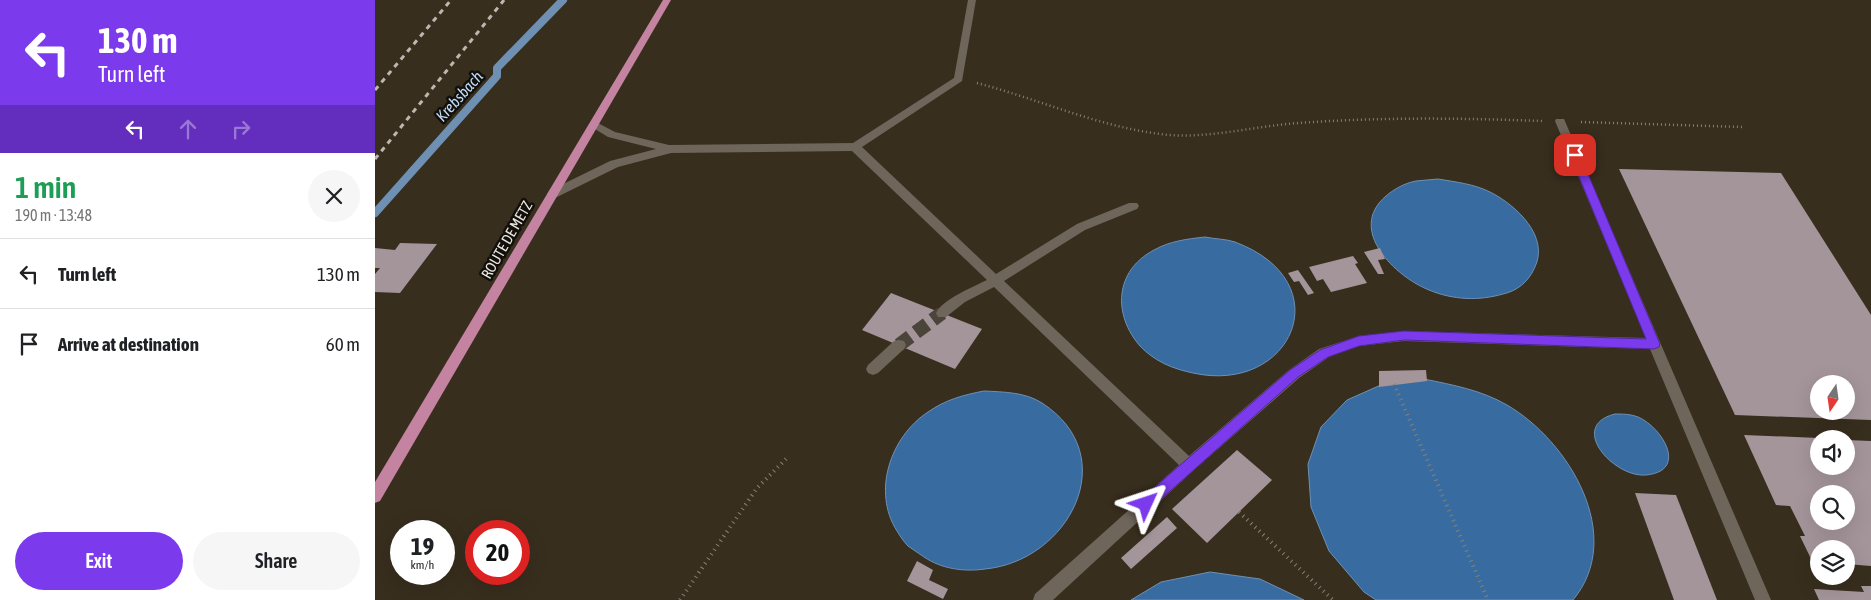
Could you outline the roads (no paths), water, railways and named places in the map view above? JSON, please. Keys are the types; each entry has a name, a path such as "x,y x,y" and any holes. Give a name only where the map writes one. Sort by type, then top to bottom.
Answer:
{"main road":[{"name":"ROUTE DE METZ","path":"375,496 667,0"}],"lane":[{"path":"594,124 612,135 669,149 855,147 959,79 972,0"},
{"path":"1560,121 1763,600"},
{"path":"855,147 1189,465"},
{"path":"553,194 614,164 669,149"},
{"path":"942,313 961,299 995,281 1081,227 1133,206"},
{"path":"1041,600 1189,465 1294,374 1324,353 1359,341 1404,336 1654,344"},
{"path":"873,369 899,345"}],"water":[{"path":"1438,179 1484,189 1510,205 1528,223 1538,245 1538,257 1532,274 1513,291 1485,298 1447,296 1416,284 1390,264 1380,251 1373,237 1371,223 1375,209 1386,196 1408,183"},
{"path":"1205,237 1235,242 1268,260 1287,282 1295,307 1291,331 1278,352 1256,367 1228,375 1193,373 1164,364 1145,351 1131,334 1122,308 1122,294 1125,281 1131,270 1141,259 1166,244"},
{"path":"1424,379 1477,392 1507,405 1530,421 1551,442 1569,466 1583,492 1592,520 1594,548 1588,575 1573,600 1376,600 1364,592 1329,551 1311,507 1308,464 1321,427 1347,400 1383,384"},
{"path":"984,391 1021,395 1042,403 1067,425 1079,450 1082,477 1076,503 1062,527 1041,547 1015,562 985,569 953,569 931,561 908,546 904,541 890,516 886,499 886,483 889,466 895,450 915,423 934,408 948,401"},
{"path":"1615,414 1638,417 1655,430 1667,448 1669,458 1666,466 1659,472 1646,475 1634,474 1609,460 1595,439 1595,429 1601,420"},
{"path":"1210,572 1260,579 1304,600 1131,600 1161,582"}],"waterway":[{"name":"Krebsbach","path":"375,213 497,76 497,68 563,0"}],"tunnel":[{"path":"899,345 942,313"}],"railway":[{"path":"375,90 451,0"},
{"path":"375,159 504,0"}]}
